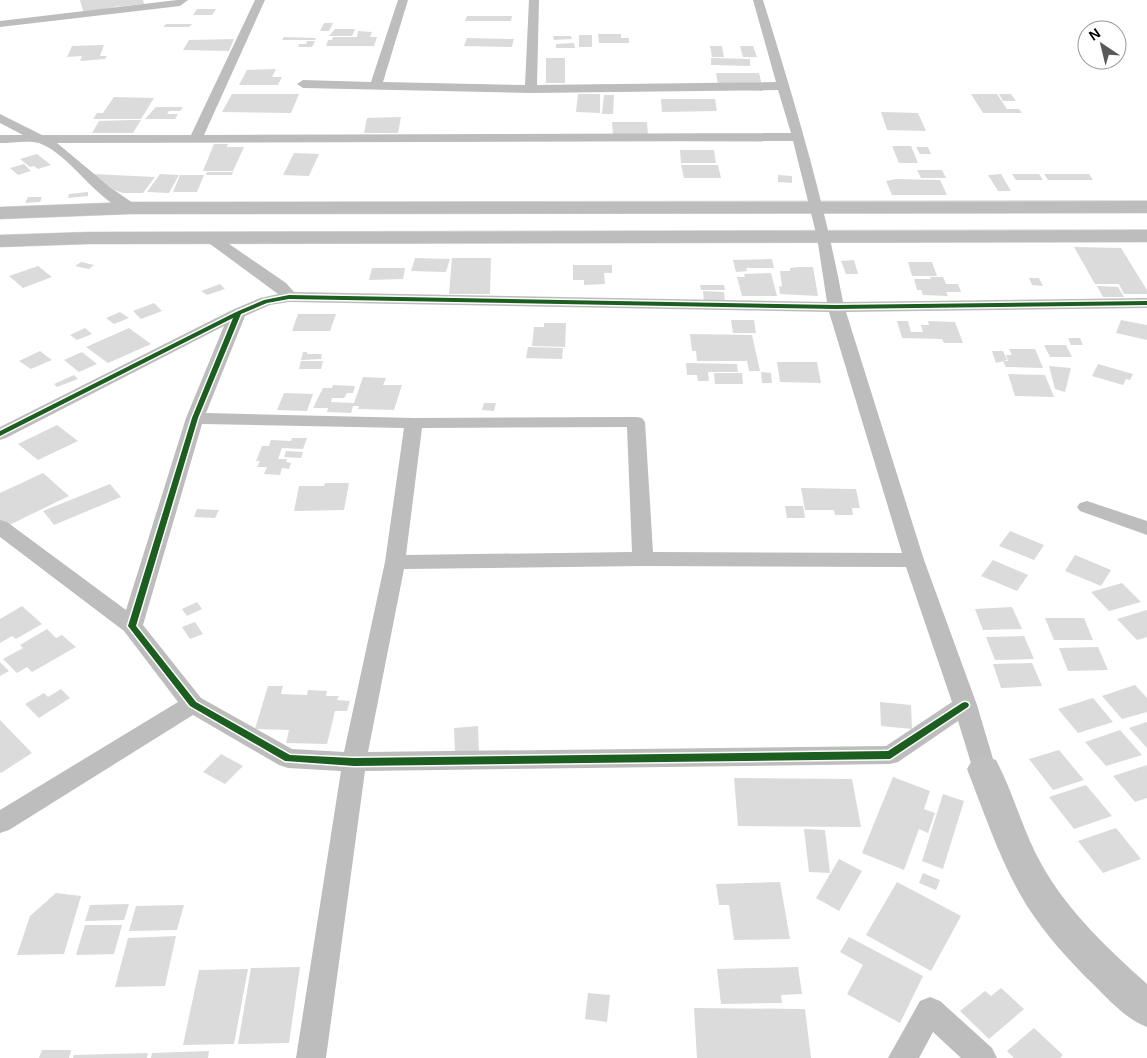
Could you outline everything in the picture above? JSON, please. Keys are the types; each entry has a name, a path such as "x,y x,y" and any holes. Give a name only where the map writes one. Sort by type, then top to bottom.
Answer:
{"highway":[{"path":"0,213 131,208 1147,207"},
{"path":"0,241 211,238 1147,236"}],"street":[{"path":"196,138 260,0"},
{"path":"375,87 403,0"},
{"path":"531,89 534,0"},
{"path":"758,0 818,208 836,307 914,560 965,706 984,769 1016,850 1050,909 1108,974 1147,1009"},
{"path":"0,24 180,1"},
{"path":"303,84 531,89 782,86"},
{"path":"0,118 59,149 106,192 131,208"},
{"path":"0,139 798,137"},
{"path":"211,238 280,286 289,297"},
{"path":"0,434 238,313 266,301 289,297 836,307 1147,304"},
{"path":"132,626 195,418 238,313"},
{"path":"195,418 414,423 636,422 643,559"},
{"path":"311,1058 354,762 395,562 414,423"},
{"path":"1087,507 1147,528"},
{"path":"0,527 132,626 193,704 288,758 354,762 890,755 965,706"},
{"path":"395,562 643,559 914,560"},
{"path":"0,823 193,704"},
{"path":"903,1058 930,1010 982,1058"}],"building":[{"path":"80,0 143,0 144,4 113,7 114,10 83,11"},
{"path":"197,9 216,9 212,15 193,15"},
{"path":"467,16 512,16 511,21 465,21"},
{"path":"324,23 333,23 329,31 320,31"},
{"path":"166,24 192,24 189,27 163,27"},
{"path":"335,29 355,29 352,36 329,36"},
{"path":"358,31 372,32 370,37 377,37 374,46 326,46 328,40 332,40 333,37 357,37"},
{"path":"598,34 621,34 621,38 629,38 629,43 599,43"},
{"path":"579,35 592,35 592,47 579,47"},
{"path":"553,36 571,36 572,39 554,40"},
{"path":"284,37 316,38 315,40 282,40"},
{"path":"467,38 514,39 512,47 464,46"},
{"path":"234,39 229,51 183,50 189,40"},
{"path":"307,41 315,41 312,47 298,47 299,44 306,44"},
{"path":"574,43 575,48 556,48 556,44"},
{"path":"104,45 100,56 107,56 105,59 80,61 82,56 67,57 72,46"},
{"path":"710,46 722,46 724,57 712,57"},
{"path":"740,46 753,46 757,57 743,57"},
{"path":"546,58 565,58 565,83 546,83"},
{"path":"711,58 750,59 750,66 711,65"},
{"path":"276,69 272,77 282,77 278,85 239,85 247,70"},
{"path":"716,73 759,73 762,85 718,84"},
{"path":"232,94 299,94 291,113 222,112"},
{"path":"578,94 600,94 600,113 576,112"},
{"path":"971,94 997,94 1007,109 1019,109 1022,113 983,113"},
{"path":"999,94 1011,94 1016,101 1003,101"},
{"path":"604,95 614,95 613,114 602,114"},
{"path":"114,97 154,98 141,119 93,119 97,113 103,113"},
{"path":"661,99 715,99 717,111 662,112"},
{"path":"156,107 183,107 180,111 169,111 167,114 178,114 175,119 145,119"},
{"path":"881,112 918,113 926,131 887,130"},
{"path":"401,117 398,133 364,133 367,118"},
{"path":"141,120 133,133 92,133 99,121"},
{"path":"612,122 647,122 648,135 613,135"},
{"path":"214,144 228,144 227,147 244,147 233,171 203,171"},
{"path":"892,146 911,146 918,163 899,163"},
{"path":"916,147 928,147 931,154 920,154"},
{"path":"680,150 714,150 716,163 681,163"},
{"path":"294,153 319,154 309,176 283,175"},
{"path":"37,154 51,165 38,169 34,166 30,167 20,159"},
{"path":"24,164 31,171 18,175 10,168"},
{"path":"681,165 718,165 721,178 684,178"},
{"path":"917,170 942,170 946,178 921,178"},
{"path":"207,172 233,172 232,175 206,175"},
{"path":"93,174 155,177 143,193 123,193 114,190"},
{"path":"160,174 179,175 169,193 147,192"},
{"path":"1001,174 1011,191 998,191 988,175"},
{"path":"1012,174 1039,174 1043,180 1016,180"},
{"path":"1044,174 1089,174 1093,180 1048,180"},
{"path":"180,175 204,175 197,192 173,192"},
{"path":"778,175 792,176 792,183 778,182"},
{"path":"896,179 940,180 947,195 892,195 886,181"},
{"path":"88,192 88,196 68,198 69,194"},
{"path":"28,197 42,197 40,202 25,203"},
{"path":"1074,247 1121,248 1147,290 1147,294 1124,294 1119,284 1095,284"},
{"path":"415,258 450,259 446,272 411,271"},
{"path":"452,258 491,258 490,294 449,294"},
{"path":"772,259 774,268 746,268 747,271 736,272 733,260"},
{"path":"854,260 858,274 846,274 841,261"},
{"path":"81,262 94,265 89,269 75,266"},
{"path":"908,262 932,262 937,276 912,276"},
{"path":"573,265 612,265 612,273 604,273 605,284 584,285 584,280 573,280"},
{"path":"38,266 52,277 23,288 9,276"},
{"path":"813,267 818,296 780,294 779,286 782,287 780,271 790,271 790,268"},
{"path":"372,268 405,268 403,279 369,280"},
{"path":"771,273 777,296 742,296 737,277 745,277 744,274"},
{"path":"930,277 943,277 946,284 958,284 961,292 946,292 948,296 923,295 921,290 917,290 914,279 931,279"},
{"path":"1029,278 1039,278 1043,286 1032,285"},
{"path":"220,284 225,289 207,295 201,291"},
{"path":"700,285 724,285 725,290 701,290"},
{"path":"1097,286 1118,287 1124,297 1103,297"},
{"path":"703,291 724,292 725,303 704,303"},
{"path":"154,303 162,311 141,319 133,311"},
{"path":"120,312 129,318 114,324 106,318"},
{"path":"298,314 336,314 330,331 292,331"},
{"path":"731,320 754,320 756,333 733,333"},
{"path":"1121,320 1147,325 1147,340 1116,333"},
{"path":"897,321 908,321 911,332 923,332 921,325 929,325 928,321 955,322 963,343 944,343 942,339 902,338"},
{"path":"544,323 566,323 565,347 532,346 534,327 544,327"},
{"path":"85,328 92,334 77,340 70,335"},
{"path":"129,328 151,344 108,363 86,347"},
{"path":"690,334 752,335 760,371 749,371 747,361 697,361 696,351 692,351"},
{"path":"1068,338 1080,338 1083,345 1071,345"},
{"path":"1044,345 1066,345 1072,357 1050,357"},
{"path":"528,347 563,348 562,359 526,358"},
{"path":"1009,349 1035,349 1043,368 1006,367 1003,361 1008,361 1006,355 1012,355"},
{"path":"40,351 52,360 31,369 19,361"},
{"path":"992,351 1003,351 1007,360 996,363"},
{"path":"82,352 97,364 79,372 64,360"},
{"path":"303,352 307,352 307,354 322,354 321,359 301,360"},
{"path":"301,361 323,361 321,369 299,369"},
{"path":"777,362 817,362 821,383 780,382"},
{"path":"686,363 737,364 738,372 708,372 709,381 698,381 697,375 687,375"},
{"path":"1098,364 1133,374 1130,380 1126,379 1123,385 1092,376"},
{"path":"1049,366 1071,368 1065,392 1055,389"},
{"path":"761,372 771,373 772,383 762,383"},
{"path":"714,373 742,373 743,384 715,384"},
{"path":"1008,374 1045,375 1054,397 1015,396"},
{"path":"74,375 78,379 57,387 54,384"},
{"path":"363,377 386,378 383,385 402,385 394,410 358,409 359,406 353,406 351,413 327,412 328,408 313,408 323,388 332,388 333,385 355,386 353,393 347,393 344,398 332,398 331,402 354,403"},
{"path":"284,393 313,394 307,411 277,410"},
{"path":"484,403 496,403 494,411 482,410"},
{"path":"57,425 78,441 38,460 18,444"},
{"path":"292,438 307,438 303,449 282,448 278,459 287,459 286,462 291,463 289,469 282,468 280,475 264,474 267,467 257,467 260,461 256,461 262,446 269,446 271,440 291,441"},
{"path":"286,451 303,452 301,458 284,457"},
{"path":"43,473 69,496 5,527 0,522 0,493"},
{"path":"325,483 349,483 344,510 294,511 299,486 324,486"},
{"path":"110,484 121,497 54,525 43,511"},
{"path":"801,488 856,489 860,508 852,508 853,515 835,515 834,510 805,510"},
{"path":"785,506 803,506 805,518 787,518"},
{"path":"197,509 219,510 215,518 194,517"},
{"path":"1010,531 1044,545 1034,560 999,546"},
{"path":"1075,555 1111,570 1101,586 1065,571"},
{"path":"993,560 1028,575 1017,591 981,576"},
{"path":"1122,583 1141,602 1109,611 1091,592"},
{"path":"197,602 202,609 187,616 182,609"},
{"path":"22,606 42,624 16,639 12,636 0,643 0,619"},
{"path":"1012,607 1022,629 983,630 975,609"},
{"path":"1147,610 1147,637 1137,640 1117,619"},
{"path":"1045,618 1084,618 1093,640 1054,640"},
{"path":"195,622 203,634 190,639 182,627"},
{"path":"47,629 56,638 62,635 76,647 32,672 27,667 17,673 3,659 23,648 20,645"},
{"path":"1024,636 1034,659 995,660 986,637"},
{"path":"1098,647 1108,670 1068,671 1059,648"},
{"path":"0,662 9,671 0,676"},
{"path":"1032,663 1042,686 1001,688 993,664"},
{"path":"1135,685 1147,698 1147,712 1122,719 1102,696"},
{"path":"268,686 283,686 281,694 307,695 308,690 327,691 326,696 339,696 337,700 350,701 347,711 335,711 327,744 286,743 289,730 255,729"},
{"path":"61,689 70,698 39,718 25,704 44,693 48,697"},
{"path":"1093,698 1113,722 1078,733 1058,709"},
{"path":"880,702 911,705 912,729 881,726"},
{"path":"0,720 32,753 1,773 0,772"},
{"path":"1147,722 1147,748 1129,728"},
{"path":"478,726 479,752 455,754 454,728"},
{"path":"1120,730 1142,755 1106,766 1085,742"},
{"path":"1059,750 1084,780 1053,790 1029,759"},
{"path":"221,754 243,766 225,784 203,772"},
{"path":"1147,765 1147,798 1135,802 1113,776"},
{"path":"893,777 930,791 924,809 935,813 928,833 919,829 904,870 862,853"},
{"path":"734,778 852,779 861,827 738,826"},
{"path":"1086,785 1112,816 1074,829 1049,797"},
{"path":"943,794 964,801 943,869 922,861"},
{"path":"1116,828 1141,859 1103,873 1078,841"},
{"path":"804,829 825,830 830,873 809,872"},
{"path":"839,859 862,871 839,911 816,898"},
{"path":"923,873 940,880 936,890 919,883"},
{"path":"780,882 790,939 734,940 729,905 719,905 716,884"},
{"path":"897,882 961,916 931,971 866,935"},
{"path":"56,893 81,896 64,954 17,955 30,916"},
{"path":"129,904 124,920 85,921 90,905"},
{"path":"184,905 177,930 129,931 136,906"},
{"path":"85,925 122,925 114,954 76,955"},
{"path":"176,936 165,986 115,987 128,938"},
{"path":"849,937 923,976 900,1023 847,994 863,965 840,952"},
{"path":"300,967 289,1043 238,1044 251,968"},
{"path":"798,967 802,994 781,995 782,1003 721,1004 717,969"},
{"path":"248,969 234,1044 183,1045 199,970"},
{"path":"1001,988 1024,1009 989,1039 960,1011 985,991 991,996"},
{"path":"588,993 610,995 607,1022 585,1019"},
{"path":"694,1008 805,1009 811,1058 697,1058"},
{"path":"1034,1028 1063,1055 1060,1058 1014,1058 1007,1051"},
{"path":"42,1050 71,1050 69,1058 39,1058"},
{"path":"209,1051 208,1058 151,1058 152,1053"},
{"path":"148,1053 147,1058 73,1058 74,1055"}],"cycle path":[{"path":"0,434 238,313 266,301 289,297 836,307 1147,303"},
{"path":"238,313 195,418 132,626 193,704 288,758 354,762 890,755 965,705"}]}
